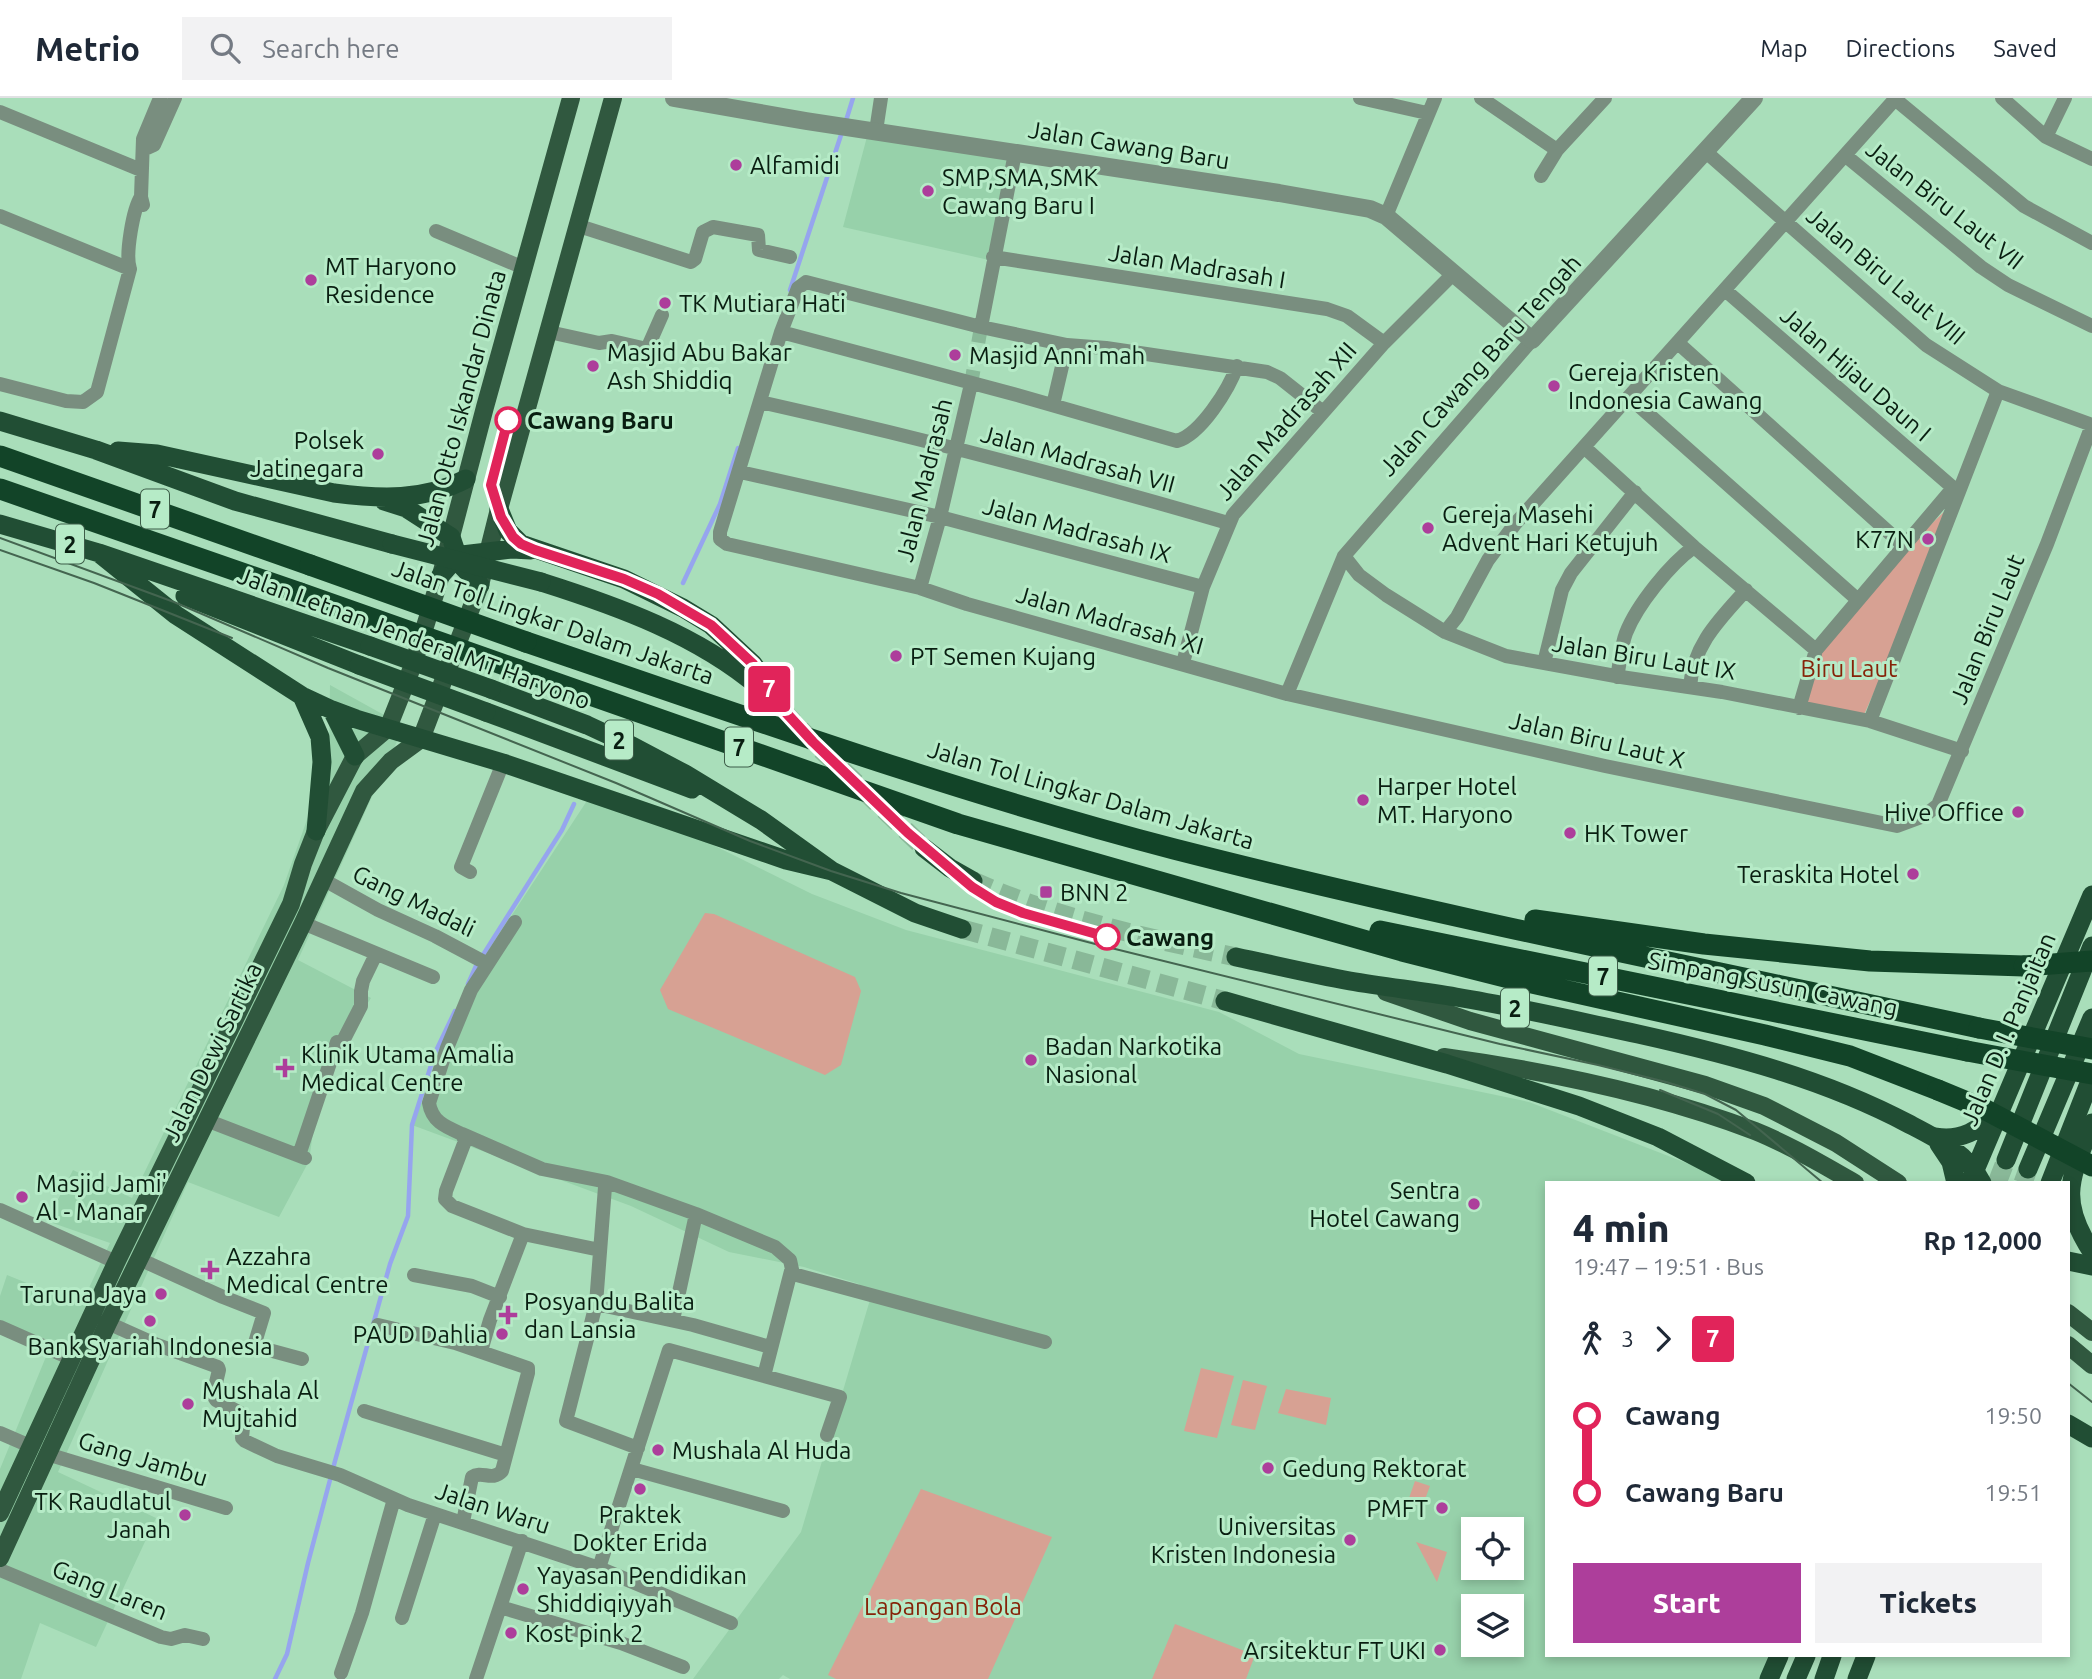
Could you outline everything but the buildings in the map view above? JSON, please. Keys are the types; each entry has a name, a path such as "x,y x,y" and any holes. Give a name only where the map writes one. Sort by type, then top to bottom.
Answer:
{"highway":[{"path":"0,421 96,450 235,501 541,582 606,602 672,632 763,685 753,664 711,625 624,579 521,544 508,531 499,509"},
{"path":"96,450 157,454 334,493 362,496 421,495 448,488 466,479"},
{"name":"Jalan Tol Lingkar Dalam Jakarta","path":"0,456 526,642 965,790 1173,848 1336,888"},
{"name":"7","path":"0,489 958,824 1238,902"},
{"path":"362,496 406,508 451,537 457,557 480,585"},
{"name":"Jalan Letnan Jenderal MT Haryono","path":"0,524 99,553 370,646 587,725 630,744 685,774 739,807 832,871 915,914 962,929"},
{"path":"441,575 457,557 489,551 535,550"},
{"path":"99,553 176,615 302,696 332,710 503,763 786,860 832,871"},
{"name":"Jalan Letnan Jenderal MT Haryono","path":"140,568 173,591 359,665 739,807"},
{"path":"302,696 320,737 322,762 316,831"},
{"path":"332,710 355,756"},
{"path":"924,848 950,868 974,881"},
{"path":"1336,888 1581,928 1781,953 1870,961 2024,966 2092,961"},
{"name":"Simpang Susun Cawang","path":"1336,888 1629,955 2092,1049"},
{"name":"Jalan D. I. Panjaitan","path":"1979,1174 2009,1090 2092,895"},
{"path":"1238,902 1367,941 1509,978 1825,1050 1887,1069 1984,1109 2092,1166"},
{"name":"Simpang Susun Cawang","path":"1238,902 2092,1075"},
{"path":"2006,1160 2092,946"},
{"name":"2","path":"1236,957 1353,981 1507,1006 1725,1054 1829,1087 1877,1107 1953,1149 1979,1174"},
{"path":"1225,1001 1447,1064 1580,1106 1658,1138 1742,1181"},
{"path":"2028,1169 2092,1017"},
{"path":"2053,1177 2092,1075"},
{"path":"1931,1136 1954,1138 1974,1131 1990,1118 2009,1090"},
{"path":"2070,1194 2072,1179 2092,1123"},
{"path":"1931,1136 1951,1162 1956,1181"},
{"path":"2070,1205 2075,1224 2092,1252"},
{"path":"2070,1235 2092,1258"},
{"path":"2070,1261 2092,1266"},
{"path":"2070,1425 2092,1438"},
{"path":"1769,1679 1779,1657"},
{"path":"1796,1679 1806,1657"},
{"path":"1824,1679 1832,1657"},
{"path":"1857,1679 1866,1657"}],"main road":[{"name":"Jalan Otto Iskandar Dinata","path":"388,728 414,665 441,575 571,98"},
{"path":"421,739 480,585 613,98"},
{"name":"Jalan Dewi Sartika","path":"0,1513 70,1358 291,904 316,831 355,756 388,728"},
{"name":"Jalan Dewi Sartika","path":"0,1558 108,1323 324,880 364,791 391,761 421,739"},
{"path":"1353,981 1470,1021 1705,1086 1763,1106 1836,1143 1895,1181"},
{"path":"1372,1044 1487,1063 1624,1092 1756,1132 1852,1181"},
{"path":"2070,1315 2092,1332"},
{"path":"2070,1347 2092,1365"}],"street":[{"path":"0,384 66,401 83,401 95,394 137,247 144,205 141,197 143,139 160,98"},
{"path":"143,150 154,145 175,98"},
{"name":"Jalan Cawang Baru","path":"674,98 727,103 830,124 1370,209 1386,216 1532,340"},
{"path":"876,131 881,98"},
{"path":"1360,98 1427,113"},
{"path":"1386,216 1435,98"},
{"path":"1481,98 1557,150"},
{"path":"1541,176 1557,150 1605,98"},
{"name":"Jalan Cawang Baru Tengah","path":"1287,694 1343,556 1532,340 1754,98"},
{"path":"1444,632 1457,617 1488,560 1515,524 1896,98 2024,206 2092,243"},
{"path":"2002,98 2046,137 2092,159"},
{"path":"2046,137 2065,98"},
{"path":"0,112 141,170"},
{"name":"Jalan Biru Laut VIII","path":"1706,152 1926,345 1998,391 2092,425"},
{"path":"981,327 1014,153"},
{"name":"Jalan Biru Laut VII","path":"1846,156 1981,267 2008,285 2092,326"},
{"path":"0,216 130,268"},
{"path":"579,226 691,262 695,259 704,232 713,227 758,235 759,250 790,257"},
{"path":"436,232 524,268"},
{"name":"Jalan Madrasah I","path":"993,257 1327,309 1342,314 1384,343"},
{"name":"Jalan Madrasah XII","path":"1183,663 1203,587 1228,523 1384,343 1454,273"},
{"path":"740,472 781,332 802,284 811,282 981,327 1067,345 1106,348 1267,372 1280,377 1323,412"},
{"name":"Jalan Hijau Daun I","path":"1725,290 1955,490"},
{"path":"549,331 599,343 612,341 647,349 662,315"},
{"path":"781,332 1180,441 1188,436 1227,391 1237,366"},
{"path":"1678,343 1904,545"},
{"path":"1053,405 1067,345"},
{"name":"Jalan Madrasah","path":"920,588 957,450 971,384"},
{"path":"1870,722 1955,490 1998,391"},
{"path":"1629,397 1858,600"},
{"name":"Jalan Madrasah VII","path":"760,402 855,423 1228,523"},
{"name":"Jalan Biru Laut","path":"1897,826 1919,819 1938,805 2047,544 2092,425"},
{"path":"1584,447 1694,547 1816,650"},
{"name":"Jalan Madrasah IX","path":"740,472 940,517 1203,587"},
{"name":"Jalan Madrasah XI","path":"740,472 720,532 720,539 727,544 920,588 967,604 1287,694"},
{"path":"1799,708 1816,650 1904,545 1955,490"},
{"path":"1544,663 1566,582 1635,492"},
{"path":"1617,677 1624,636 1632,620 1677,559 1694,547"},
{"name":"Jalan Biru Laut IX","path":"1343,556 1359,575 1444,632 1506,656 1617,677 1690,687 1870,722 1962,751"},
{"path":"1690,687 1691,674 1700,646 1746,590"},
{"name":"Jalan Biru Laut X","path":"1287,694 1605,766 1897,826"},
{"name":"Gang Madali","path":"470,873 461,867 503,763"},
{"name":"Gang Madali","path":"324,880 378,910 481,960"},
{"path":"515,922 471,990 447,1048 429,1103 430,1111 439,1124 542,1169 607,1182 775,1247 790,1260 791,1271 764,1376"},
{"path":"303,923 433,977"},
{"path":"206,1121 302,1157 337,1042 342,1043 361,1006 363,981 376,954"},
{"path":"462,1134 465,1141 446,1191 445,1199 452,1206 523,1234 600,1251"},
{"path":"607,1182 596,1304 566,1421 638,1448"},
{"path":"0,1210 116,1262"},
{"path":"673,1320 695,1214"},
{"path":"481,1352 490,1320 523,1234"},
{"path":"139,1259 264,1313 254,1346 302,1359"},
{"path":"791,1271 793,1274 1045,1342"},
{"path":"414,1275 472,1286 500,1297"},
{"path":"596,1304 673,1320 770,1347"},
{"name":"Jalan Waru","path":"108,1323 155,1345 218,1367 212,1395 216,1401 242,1414 242,1438 245,1441 277,1456 326,1469 435,1514 599,1568 731,1623"},
{"path":"378,1325 481,1352 528,1368 502,1471 492,1477 478,1474 472,1476 463,1522"},
{"path":"0,1327 70,1358"},
{"path":"599,1568 669,1350 839,1396 827,1436"},
{"path":"364,1411 506,1455"},
{"path":"0,1433 30,1446"},
{"name":"Gang Jambu","path":"47,1454 226,1508"},
{"path":"632,1469 783,1511"},
{"path":"341,1673 362,1613 394,1499"},
{"path":"402,1618 435,1514"},
{"path":"476,1679 522,1541"},
{"name":"Gang Laren","path":"0,1570 161,1637 171,1639 185,1635 203,1639"},
{"path":"500,1607 621,1643 683,1667"}],"shaded area":[{"name":"SMP,SMA,SMK Cawang Baru I","path":"868,133 1012,156 989,260 843,227"},
{"path":"330,685 404,726 298,960 371,998 321,1074 309,1161 279,1217 188,1182 58,1472 156,1518 96,1647 40,1623 21,1679 0,1679 0,1469 52,1342 0,1321 0,1296 7,1275 81,1305 110,1243 47,1221 73,1170 132,1198 284,885 329,757"},
{"path":"596,787 812,894 906,930 1219,1012 1299,1054 1529,1102 1733,1181 1545,1181 1545,1657 1779,1657 1769,1679 790,1679 783,1675 779,1679 693,1679 801,1532 872,1293 863,1291 859,1284 804,1267 729,1252 631,1206 412,1125 483,959"}],"green space":[{"name":"Biru Laut","path":"1950,506 1906,620 1863,717 1803,704 1820,651 1916,539"},
{"path":"705,913 714,914 855,977 861,991 841,1065 825,1075 668,1009 660,990"},
{"path":"1201,1368 1234,1376 1217,1438 1184,1431"},
{"path":"1243,1380 1267,1386 1255,1430 1231,1425"},
{"path":"1286,1389 1331,1398 1326,1425 1278,1413"},
{"path":"1415,1481 1430,1486 1422,1507 1408,1501"},
{"name":"Lapangan Bola","path":"921,1489 1052,1537 988,1679 836,1679 828,1675"},
{"path":"1416,1542 1447,1552 1437,1582"},
{"path":"1175,1624 1255,1655 1246,1679 1152,1679"}],"waterway":[{"path":"845,124 853,98"},
{"path":"790,290 842,132"},
{"path":"683,583 720,504 738,448"},
{"path":"468,984 476,966 562,830 574,804"},
{"path":"275,1679 287,1654 335,1461 390,1264 408,1216 412,1125 435,1053 455,1011"}],"tunnel":[{"path":"971,384 981,327"},
{"path":"760,688 924,848"},
{"path":"973,881 1069,916 1236,957"},
{"path":"962,929 1225,1001"},
{"path":"1998,1181 2006,1160"},
{"path":"2024,1181 2028,1169"}],"tram line":[{"path":"0,538 174,602 328,668 616,783 750,841 831,871 901,893 1099,945 1500,1044 1598,1065 1705,1094 1736,1110 1821,1181"},
{"path":"0,550 94,583 232,638"},
{"path":"1660,1090 1718,1114 1750,1135"},
{"path":"2070,1385 2092,1402"}],"bus line":[{"name":"7","path":"508,420 491,485 508,531 521,544 624,579 658,594 711,625 753,664 778,704 813,742 886,813 972,887 996,902 1023,913 1107,937"}],"place":[{"name":"Alfamidi","path":"736,165"},
{"name":"SMP,SMA,SMK Cawang Baru I","path":"928,191"},
{"name":"MT Haryono Residence","path":"311,280"},
{"name":"TK Mutiara Hati","path":"665,303"},
{"name":"Masjid Anni'mah","path":"955,355"},
{"name":"Masjid Abu Bakar Ash Shiddiq","path":"593,366"},
{"name":"Gereja Kristen Indonesia Cawang","path":"1554,386"},
{"name":"Cawang Baru","path":"508,420"},
{"name":"Polsek Jatinegara","path":"378,454"},
{"name":"Gereja Masehi Advent Hari Ketujuh","path":"1428,528"},
{"name":"K77N","path":"1928,539"},
{"name":"PT Semen Kujang","path":"896,656"},
{"name":"Harper Hotel MT. Haryono","path":"1363,800"},
{"name":"Hive Office","path":"2018,812"},
{"name":"HK Tower","path":"1570,833"},
{"name":"Teraskita Hotel","path":"1913,874"},
{"name":"BNN 2","path":"1046,892"},
{"name":"Cawang","path":"1107,937"},
{"name":"Badan Narkotika Nasional","path":"1031,1060"},
{"name":"Klinik Utama Amalia Medical Centre","path":"285,1068"},
{"name":"Masjid Jami' Al - Manar","path":"22,1197"},
{"name":"Sentra Hotel Cawang","path":"1474,1204"},
{"name":"Azzahra Medical Centre","path":"210,1270"},
{"name":"Taruna Jaya","path":"161,1294"},
{"name":"Posyandu Balita dan Lansia","path":"508,1315"},
{"name":"Bank Syariah Indonesia","path":"150,1321"},
{"name":"PAUD Dahlia","path":"502,1334"},
{"name":"Mushala Al Mujtahid","path":"188,1404"},
{"name":"Mushala Al Huda","path":"658,1450"},
{"name":"Gedung Rektorat","path":"1268,1468"},
{"name":"Praktek Dokter Erida","path":"640,1489"},
{"name":"PMFT","path":"1442,1508"},
{"name":"TK Raudlatul Janah","path":"185,1515"},
{"name":"Universitas Kristen Indonesia","path":"1350,1540"},
{"name":"Yayasan Pendidikan Shiddiqiyyah","path":"523,1589"},
{"name":"Kost pink 2","path":"511,1633"},
{"name":"Arsitektur FT UKI","path":"1440,1650"}]}
